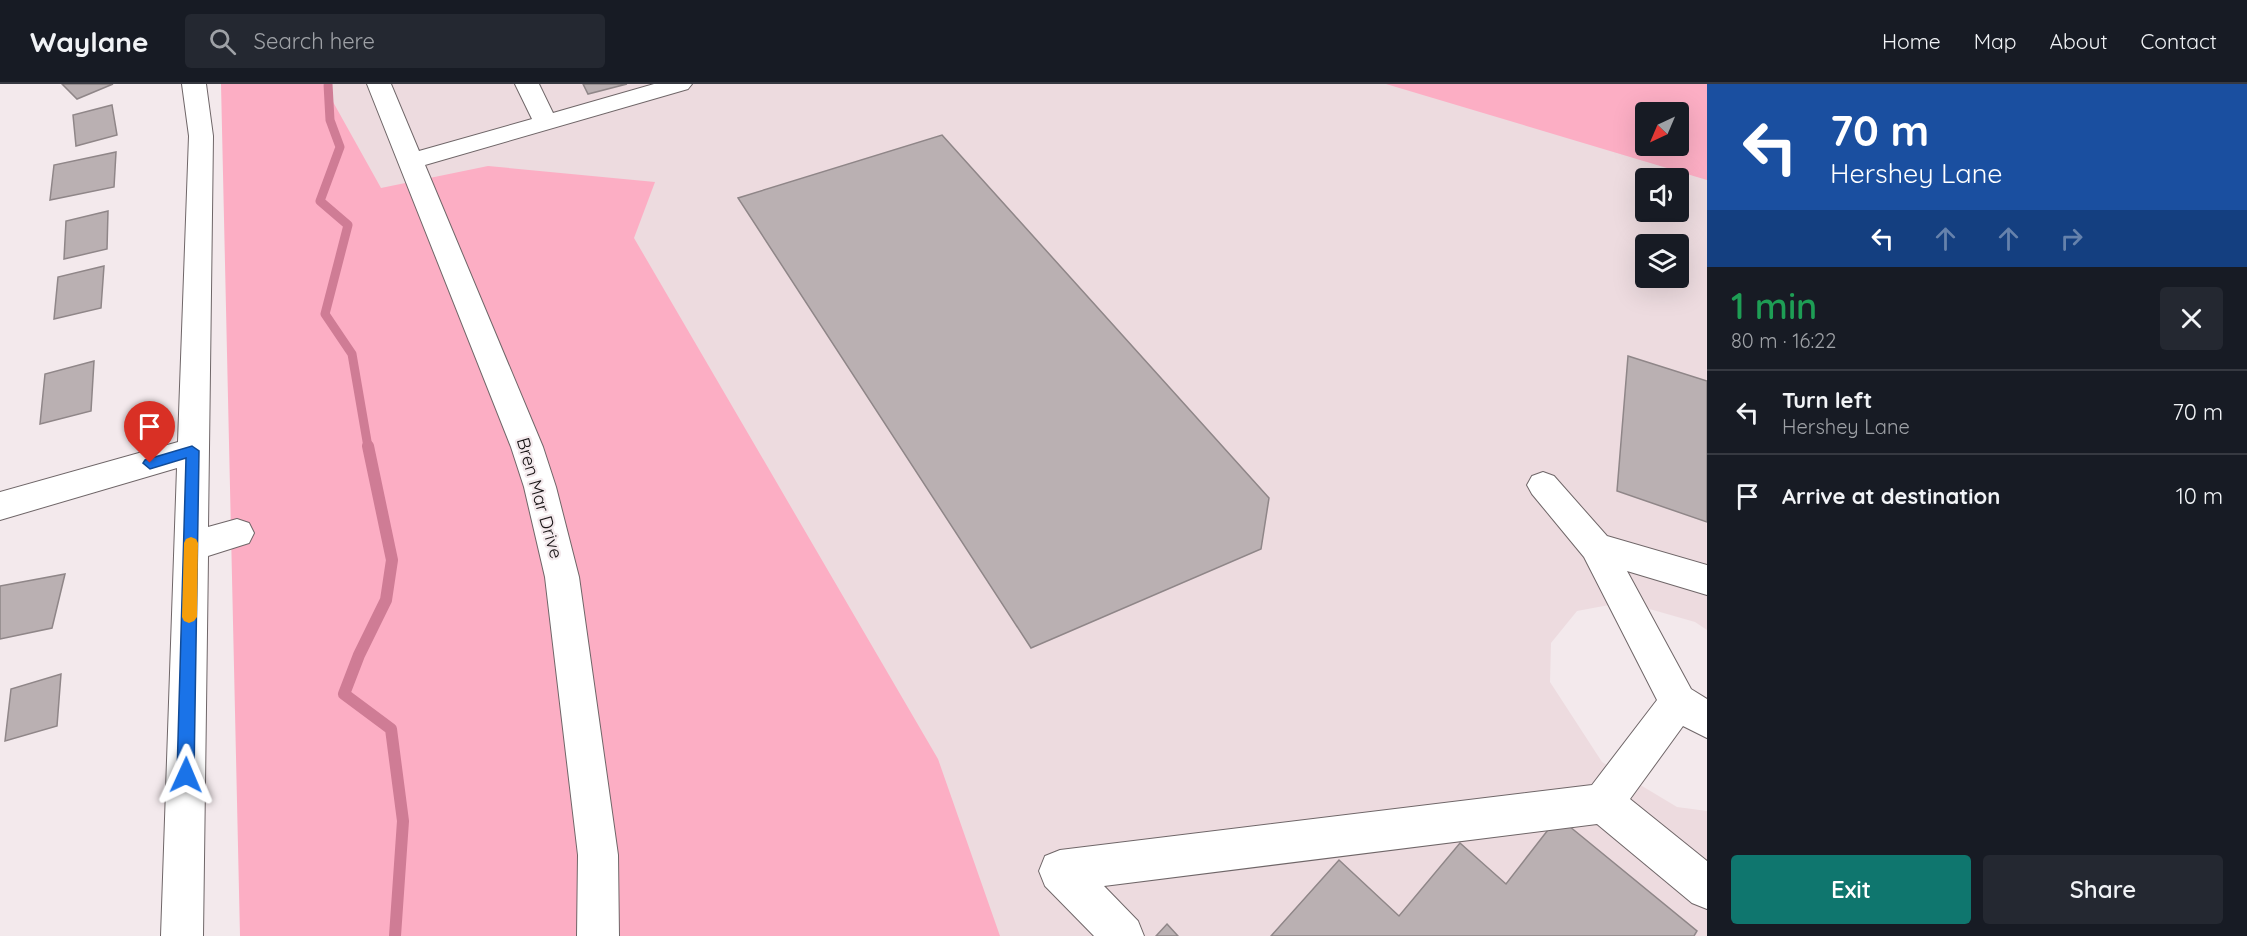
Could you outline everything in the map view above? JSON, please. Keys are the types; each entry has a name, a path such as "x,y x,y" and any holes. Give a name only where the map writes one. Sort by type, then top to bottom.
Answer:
{"street":[{"path":"182,936 201,136 194,84"},
{"name":"Bren Mar Drive","path":"379,84 527,447 540,487 562,577 598,855 598,936"},
{"path":"527,84 546,122"},
{"path":"411,161 680,84"},
{"path":"0,506 192,451"},
{"path":"1123,936 1060,870 1603,803 1693,711 1596,547 1544,485"},
{"path":"191,546 237,533"},
{"path":"1596,547 1707,580"},
{"path":"1603,803 1707,888"}],"shaded area":[{"path":"221,84 323,84 381,188 488,166 655,182 634,238 938,759 1000,936 240,936"},
{"path":"232,84 1527,84 1635,109 1635,156 1689,156 1689,139 1707,127 1707,630 1695,622 1625,602 1577,611 1551,643 1550,682 1602,762 1677,807 1707,811 1707,936 259,936"},
{"path":"1386,84 1707,84 1707,180 1689,175 1689,168 1667,168"}],"building":[{"path":"62,84 113,84 77,99"},
{"path":"583,84 627,84 588,94"},
{"path":"112,105 117,135 76,146 73,115"},
{"path":"942,135 1269,498 1261,549 1031,648 738,198"},
{"path":"116,152 114,187 50,200 54,165"},
{"path":"108,211 107,249 64,259 66,221"},
{"path":"104,266 101,308 54,319 58,277"},
{"path":"1628,356 1707,381 1707,522 1617,491"},
{"path":"94,361 91,411 40,424 45,374"},
{"path":"65,574 52,628 0,639 0,586"},
{"path":"61,674 57,726 5,741 11,689"},
{"path":"1558,817 1697,931 1694,936 1271,936 1339,860 1399,916 1460,843 1506,884"},
{"path":"1167,924 1178,936 1156,936"}],"waterway":[{"path":"328,84 330,120 340,147 320,201 348,225 325,314 352,354 368,447"},
{"path":"368,446 392,560 386,600 359,655 344,694 391,729 403,821 395,936"}],"slow traffic":[{"path":"189,617 191,543"}],"route":[{"path":"150,463 192,451 186,775"}]}
